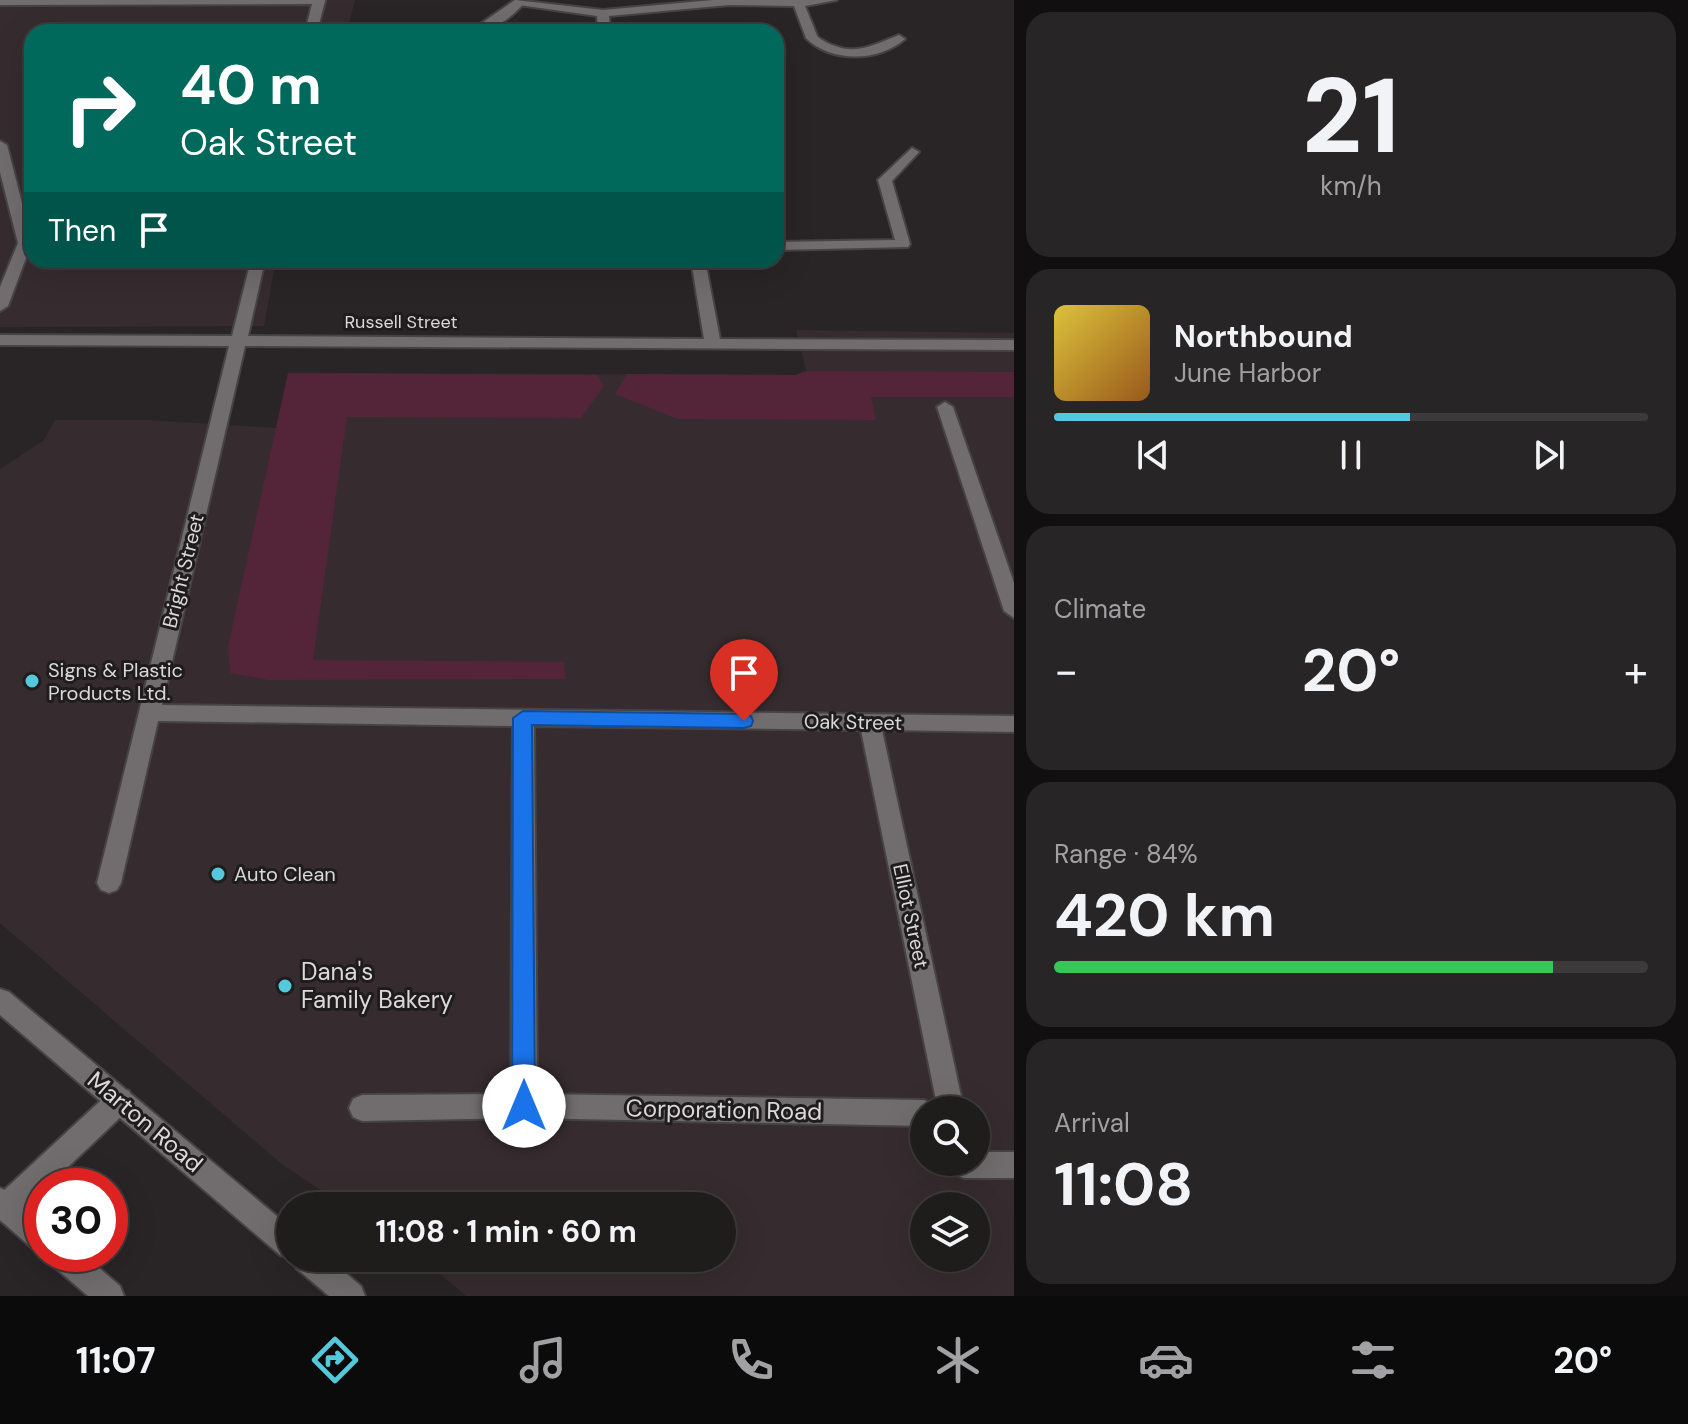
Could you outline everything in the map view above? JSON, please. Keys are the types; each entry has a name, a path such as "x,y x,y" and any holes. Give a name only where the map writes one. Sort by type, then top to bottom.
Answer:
{"street":[{"path":"488,24 519,2 603,13 750,0 798,3 831,0"},
{"path":"0,2 319,1 313,24"},
{"path":"798,3 812,38 825,48 852,53 881,48 899,39"},
{"path":"603,13 604,24"},
{"path":"0,145 24,239"},
{"path":"784,246 903,244 885,180 912,152"},
{"path":"0,306 24,246"},
{"name":"Bright Street","path":"109,883 256,268"},
{"path":"699,268 713,344"},
{"name":"Russell Street","path":"0,340 1014,345"},
{"path":"945,407 1014,611"},
{"name":"Oak Street","path":"149,713 1014,724"},
{"path":"523,718 524,1106"},
{"name":"Elliot Street","path":"870,723 948,1096"},
{"name":"Marton Road","path":"0,1000 276,1233"},
{"path":"24,1224 2,1206 120,1100"},
{"name":"Corporation Road","path":"362,1108 524,1106 910,1113"},
{"path":"990,1164 1014,1165"},
{"path":"82,1272 110,1296"},
{"path":"323,1272 351,1296"}],"shaded area":[{"path":"0,0 355,0 349,24 24,24 24,268 274,268 264,326 0,327"},
{"path":"796,330 1014,333 1014,1296 466,1296 438,1272 736,1272 736,1192 323,1192 283,1165 0,923 0,469 44,440 55,420 146,420 276,428 288,373 796,375 806,370"},
{"path":"807,371 1014,372 1014,397 871,397 876,420 678,419 615,394 627,374 796,375"},
{"path":"288,373 597,375 604,386 581,418 347,417 313,660 564,662 566,679 268,680 230,673 228,646"}],"place":[{"name":"Signs & Plastic Products Ltd.","path":"32,681"},
{"name":"Auto Clean","path":"218,874"},
{"name":"Dana's Family Bakery","path":"285,986"}],"route":[{"path":"524,1106 523,718 744,721"}]}
